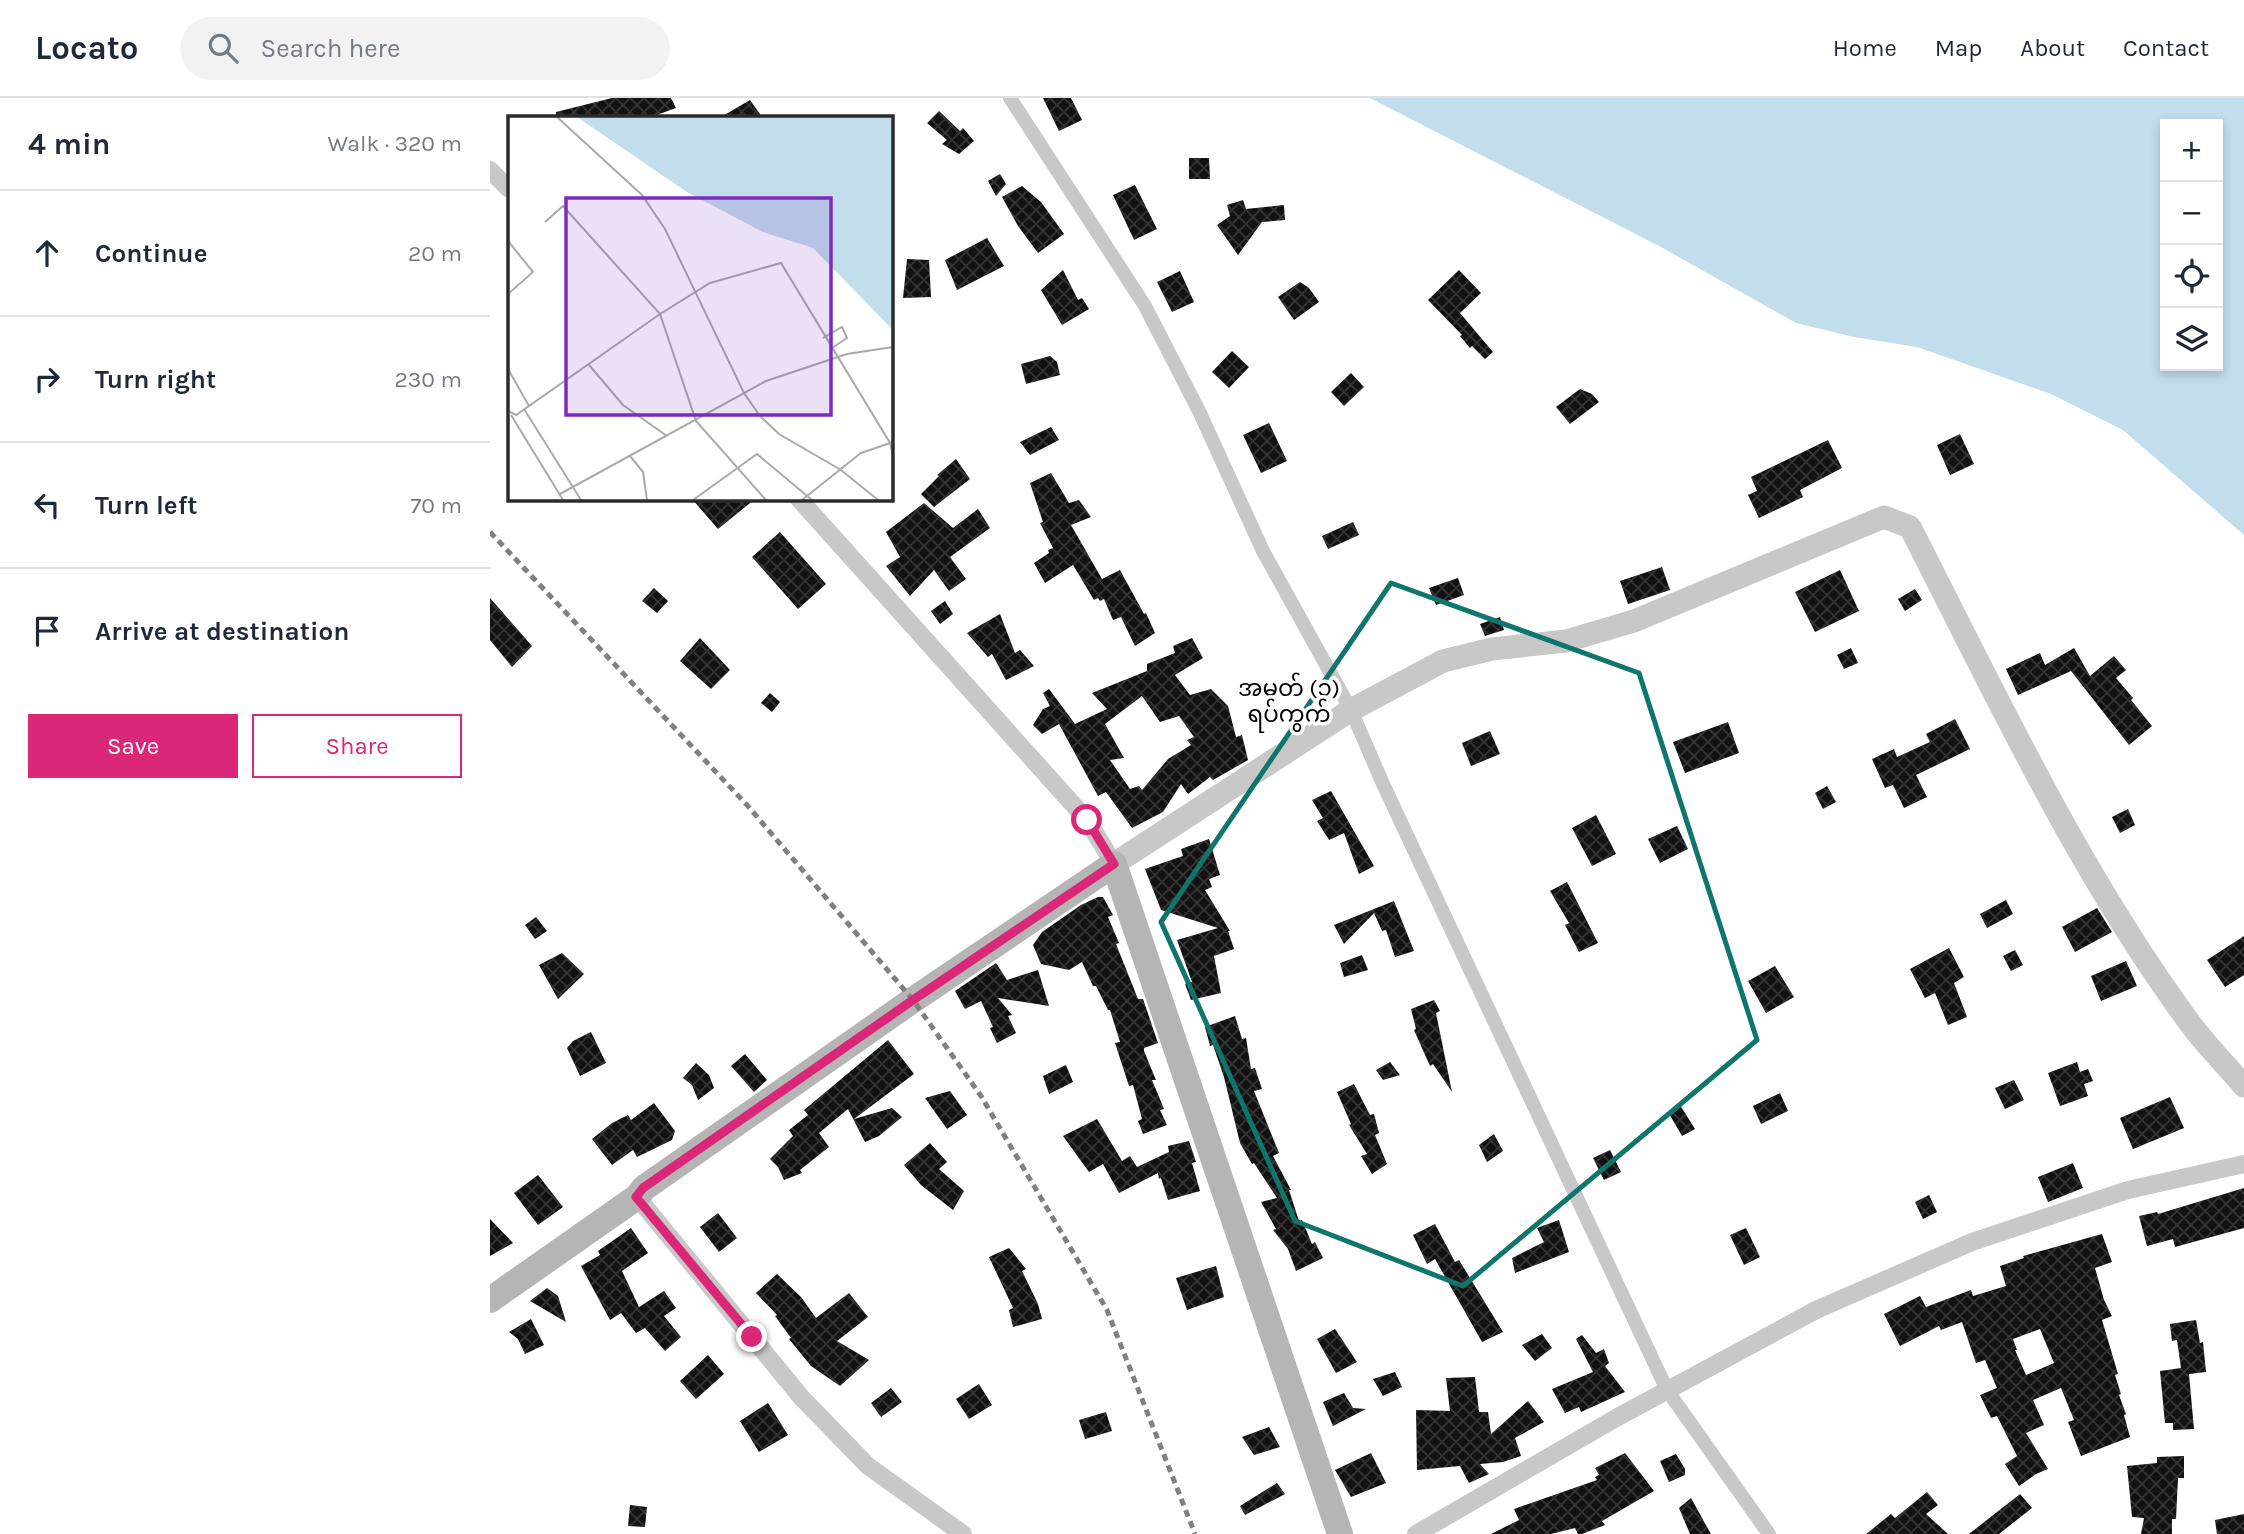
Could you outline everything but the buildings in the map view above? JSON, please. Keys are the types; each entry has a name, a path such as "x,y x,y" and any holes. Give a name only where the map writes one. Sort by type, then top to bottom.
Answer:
{"main road":[{"path":"490,1300 636,1197 643,1188 890,1015 1114,864 1340,1534"}],"street":[{"path":"1010,98 1145,306 1199,411 1263,551 1351,710 1667,1390 1769,1534"},
{"path":"490,170 508,188"},
{"path":"800,500 1087,820 1114,864 1351,710 1443,661 1492,649 1566,641 1634,621 1884,517 1910,527 2046,792 2128,930 2190,1023 2244,1086"},
{"path":"1416,1534 1667,1390 1816,1310 1972,1242 2128,1190 2244,1164"},
{"path":"636,1197 820,1417 868,1466 963,1534"}],"highlighted area":[{"path":"1391,583 1639,673 1757,1040 1463,1286 1295,1221 1161,922"}],"water":[{"path":"1370,98 2244,98 2244,535 2123,430 2051,394 1917,347 1854,337 1796,323 1661,247"}],"railway":[{"path":"490,532 747,805 913,1000 981,1096 1107,1310 1195,1534"}],"district":[{"name":"အမှတ် (၁) ရပ်ကွက်","path":"1289,701"}],"route":[{"path":"752,1337 636,1197 643,1188 1114,864 1087,820"}]}
